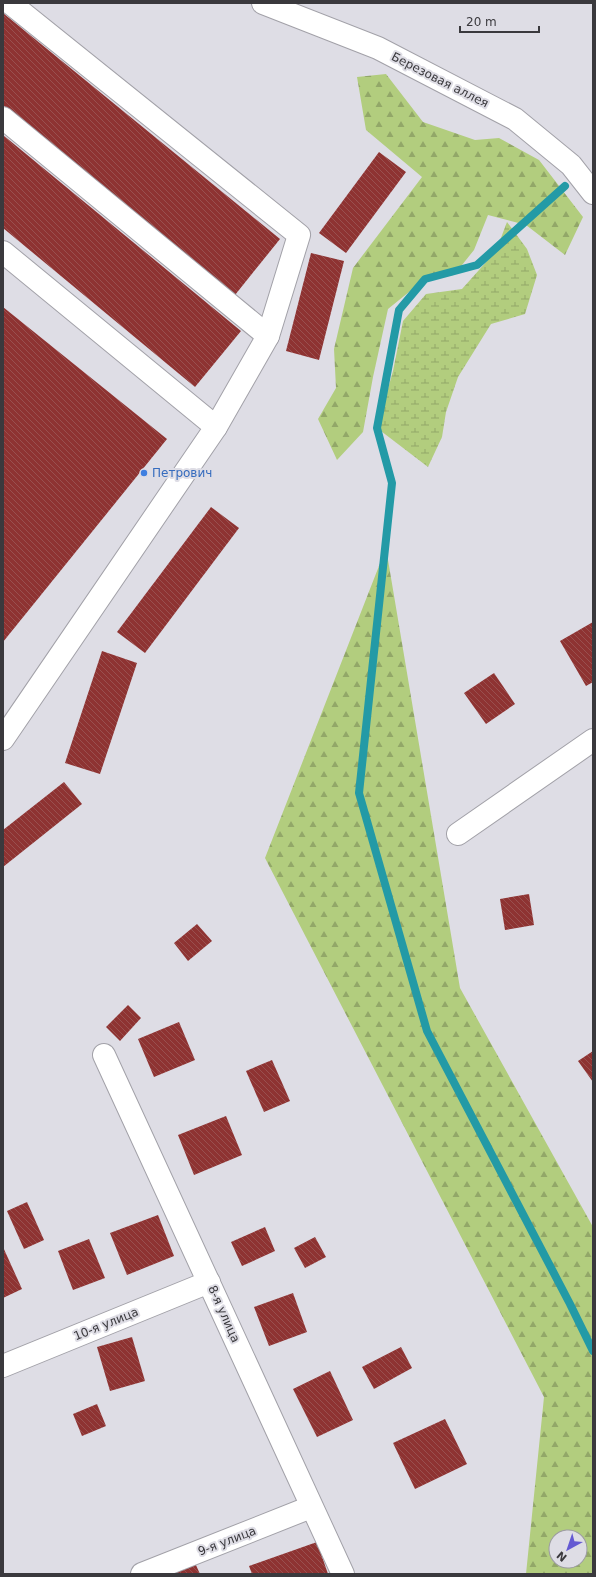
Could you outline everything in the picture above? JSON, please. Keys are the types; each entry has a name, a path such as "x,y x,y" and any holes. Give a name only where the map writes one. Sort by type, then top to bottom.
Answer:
{"street":[{"path":"3,739 216,427 268,336 299,235 10,3"},
{"name":"Березовая аллея","path":"263,3 378,48 515,119 570,165 593,193"},
{"path":"3,118 268,336"},
{"path":"3,252 216,427"},
{"path":"458,834 593,740"},
{"name":"8-я улица","path":"104,1055 311,1508 343,1574"},
{"name":"10-я улица","path":"3,1366 209,1282"},
{"name":"9-я улица","path":"142,1574 311,1508"}],"green space":[{"path":"386,74 423,122 475,140 499,138 539,160 583,217 565,255 526,225 488,215 474,250 454,275 425,279 388,309 363,432 337,460 318,419 336,388 334,349 353,268 422,177 366,130 357,77"},
{"path":"507,222 527,249 537,275 525,314 491,324 458,377 446,412 442,437 428,467 377,428 393,371 403,321 426,294 462,289 496,251"},
{"path":"386,548 460,988 593,1227 593,1574 526,1574 544,1397 265,858"}],"building":[{"path":"3,13 280,239 235,295 3,105"},
{"path":"3,135 241,331 195,387 3,228"},
{"path":"379,152 406,172 346,253 319,233"},
{"path":"311,253 344,261 319,360 286,351"},
{"path":"3,307 167,439 3,642"},
{"path":"211,507 239,528 145,653 117,632"},
{"path":"593,622 593,682 586,686 560,641"},
{"path":"102,651 137,663 100,774 65,763"},
{"path":"494,673 515,704 486,724 464,693"},
{"path":"64,782 82,804 3,867 3,830"},
{"path":"529,894 534,925 505,930 500,899"},
{"path":"197,924 212,941 188,961 174,943"},
{"path":"128,1005 141,1018 120,1041 106,1027"},
{"path":"179,1022 195,1060 154,1077 138,1039"},
{"path":"593,1051 593,1082 578,1061"},
{"path":"272,1060 290,1101 264,1112 246,1071"},
{"path":"226,1116 242,1155 194,1175 178,1135"},
{"path":"27,1202 44,1240 24,1249 7,1211"},
{"path":"158,1215 174,1256 127,1275 110,1233"},
{"path":"265,1227 275,1251 242,1266 231,1242"},
{"path":"315,1237 326,1257 305,1268 294,1248"},
{"path":"89,1239 105,1278 73,1290 58,1251"},
{"path":"3,1247 22,1289 3,1298"},
{"path":"293,1293 307,1332 269,1346 254,1307"},
{"path":"132,1337 145,1381 110,1391 97,1347"},
{"path":"401,1347 412,1368 374,1389 362,1367"},
{"path":"330,1371 353,1420 317,1437 293,1389"},
{"path":"97,1404 106,1426 82,1436 73,1414"},
{"path":"445,1419 467,1464 415,1489 393,1443"},
{"path":"317,1542 328,1574 252,1574 249,1566"},
{"path":"195,1563 200,1574 176,1574 175,1571"}],"waterway":[{"path":"565,186 477,265 425,279 399,310 377,428 392,483 359,793 427,1031 570,1304 593,1351"}],"place":[{"name":"Петрович","path":"144,473"}]}
